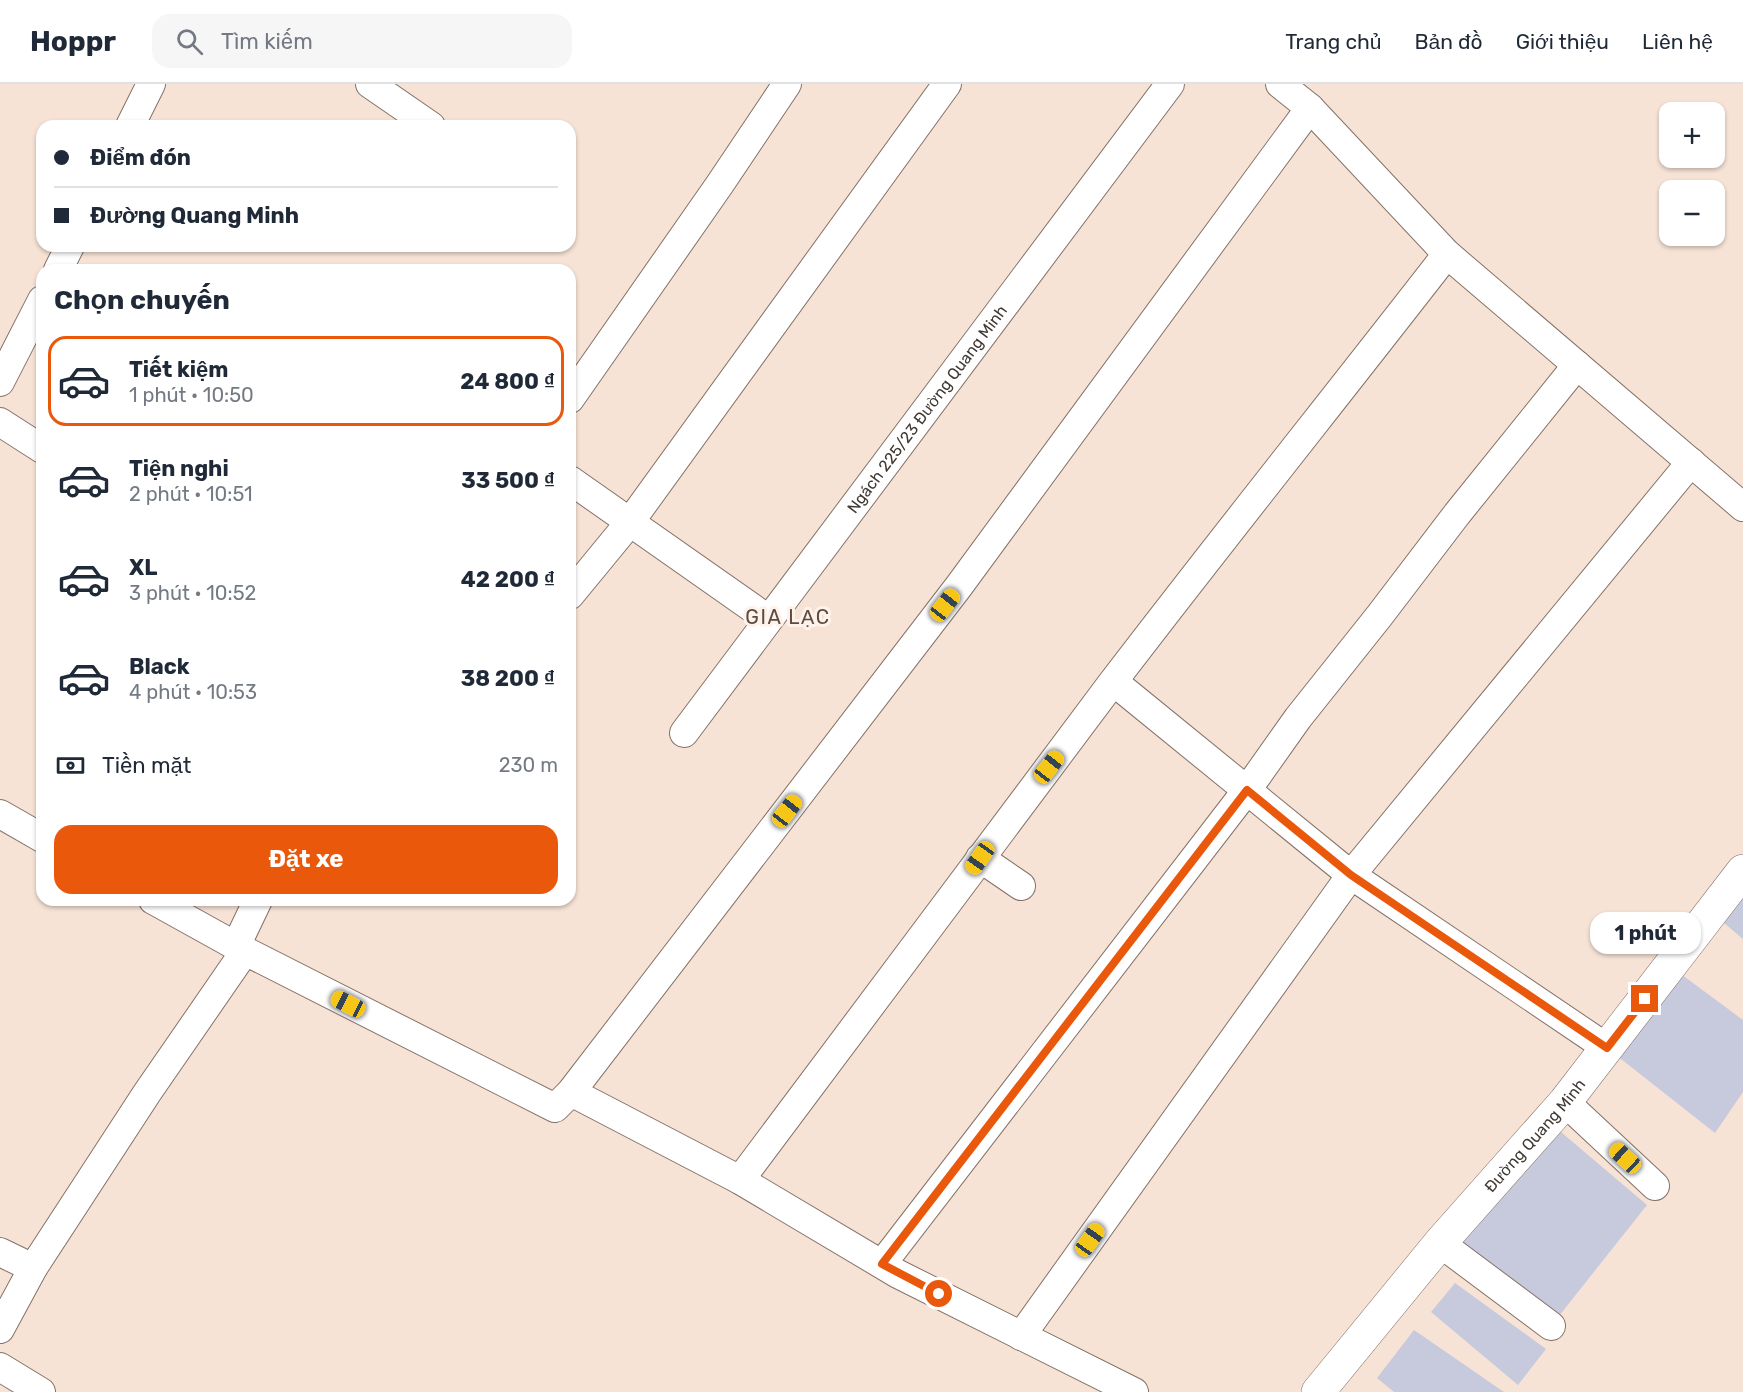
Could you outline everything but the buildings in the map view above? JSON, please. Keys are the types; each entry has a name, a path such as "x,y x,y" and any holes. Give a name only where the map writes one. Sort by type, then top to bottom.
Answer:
{"street":[{"path":"133,120 151,84"},
{"path":"370,84 422,120"},
{"path":"576,390 787,84"},
{"path":"576,588 630,522 947,84"},
{"name":"Ngách 225/23 Đường Quang Minh","path":"684,733 1170,84"},
{"path":"1280,84 1310,108 1447,254 1743,507"},
{"path":"164,906 241,949 555,1108 571,1092 959,586 1310,108"},
{"path":"740,1180 1114,682 1447,254"},
{"path":"0,382 36,312"},
{"path":"882,1264 1247,790 1298,718 1577,365"},
{"path":"0,422 36,445"},
{"path":"1022,1336 1351,875 1691,462"},
{"path":"576,484 768,619"},
{"path":"1114,682 1351,875 1607,1048"},
{"path":"0,814 36,835"},
{"path":"980,858 1021,886"},
{"name":"Đường Quang Minh","path":"1318,1392 1440,1242 1565,1102 1743,871"},
{"path":"0,1329 33,1268 241,949 256,906"},
{"path":"571,1092 740,1180 882,1264 1134,1392"},
{"path":"1565,1102 1655,1186"},
{"path":"1440,1242 1551,1326"},
{"path":"0,1252 33,1268"},
{"path":"0,1367 41,1392"}],"district":[{"name":"GIA LẠC","path":"788,617"}],"route":[{"path":"939,1294 882,1264 1247,790 1351,875 1607,1048 1645,999"}]}
